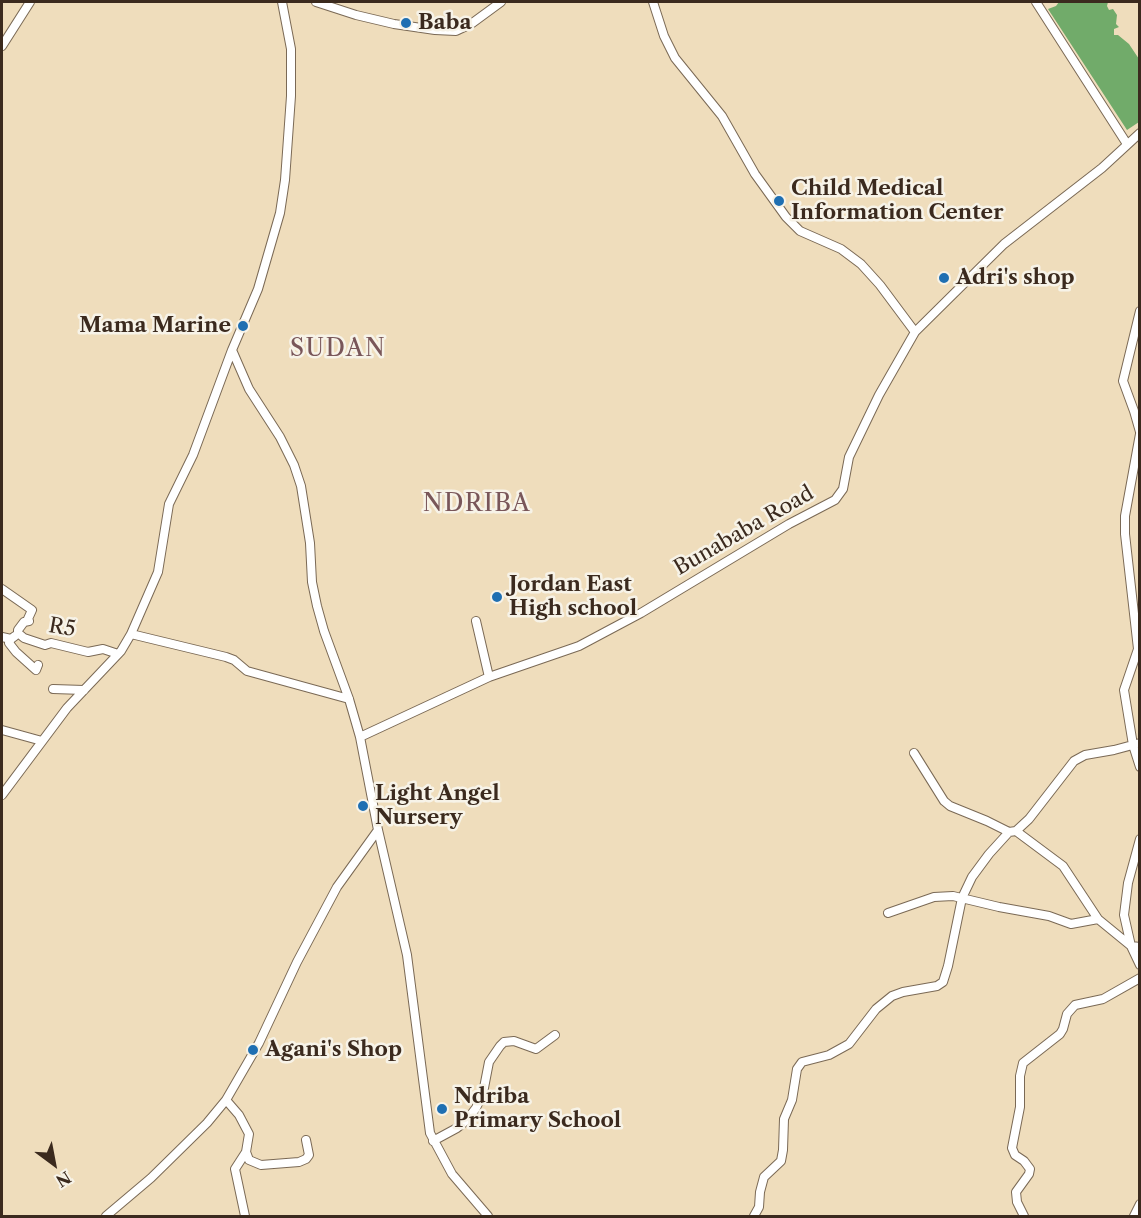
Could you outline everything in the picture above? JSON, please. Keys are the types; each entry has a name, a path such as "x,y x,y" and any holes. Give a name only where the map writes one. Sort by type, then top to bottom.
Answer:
{"street":[{"path":"2,46 30,2"},
{"path":"2,795 5,787 67,708 118,654 131,634 158,572 169,504 192,454 258,290 282,202 291,96 291,48 282,2"},
{"path":"316,2 394,24 456,31 471,24 501,2"},
{"path":"653,2 664,36 675,58 722,116 755,174 786,217 800,231 841,249 861,264 880,285 915,332"},
{"path":"1036,2 1127,144"},
{"name":"Bunababa Road","path":"360,736 489,677 579,646 641,613 789,524 835,500 843,489 849,457 879,395 915,332 1004,244 1102,168 1140,134"},
{"path":"1140,311 1122,381 1140,433 1125,516 1125,534 1138,624 1138,649 1124,690 1140,767"},
{"path":"232,350 249,389 280,436 302,486 310,543 312,582 317,606 360,736 406,956 427,1097 428,1121 433,1141 452,1174 488,1216"},
{"name":"R5","path":"2,589 32,610 28,621 20,626 15,636 45,645 51,643 88,652 103,649 118,654"},
{"path":"476,621 489,677"},
{"path":"131,634 226,657 237,662 247,671 349,699"},
{"path":"2,637 15,636"},
{"path":"15,636 9,643 16,652 36,670 38,665"},
{"path":"53,689 84,690"},
{"path":"2,730 42,741"},
{"path":"754,1216 759,1207 764,1178 781,1161 784,1119 792,1100 797,1069 802,1062 829,1055 849,1044 876,1009 892,996 937,986 943,982 962,898 976,870 1012,832 1029,819 1074,761 1085,755 1136,744"},
{"path":"914,753 944,801 950,806 1012,832 1064,866 1098,919 1136,947"},
{"path":"106,1216 151,1178 207,1123 226,1100 259,1043 297,962 337,887 378,830"},
{"path":"1140,839 1125,898 1124,915 1140,965"},
{"path":"888,913 934,897 953,896 1048,916 1071,924 1098,919"},
{"path":"1024,1216 1016,1192 1030,1169 1012,1149 1020,1107 1023,1063 1060,1034 1064,1029 1067,1014 1075,1005 1103,999 1140,978"},
{"path":"433,1141 457,1128 476,1108 483,1093 489,1062 504,1042 514,1041 536,1049 555,1035"},
{"path":"226,1100 245,1124 249,1134 246,1152 235,1169 245,1216"},
{"path":"246,1152 249,1160 261,1165 292,1163 308,1157 306,1140"},
{"path":"1134,1216 1140,1204"}],"green space":[{"path":"1059,2 1108,2 1109,10 1113,9 1117,15 1116,24 1119,27 1114,29 1114,35 1118,35 1129,44 1139,59 1139,122 1127,130 1048,9"}],"place":[{"name":"Baba","path":"406,23"},
{"name":"Child Medical Information Center","path":"779,201"},
{"name":"Adri's shop","path":"944,278"},
{"name":"Mama Marine","path":"243,326"},
{"name":"Jordan East High school","path":"497,597"},
{"name":"Light Angel Nursery","path":"363,806"},
{"name":"Agani's Shop","path":"253,1050"},
{"name":"Ndriba Primary School","path":"442,1109"}],"district":[{"name":"SUDAN","path":"338,349"},
{"name":"NDRIBA","path":"477,504"}]}
